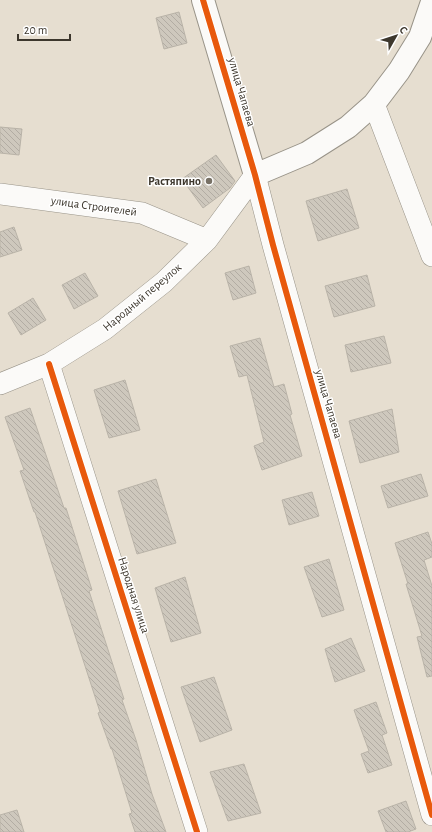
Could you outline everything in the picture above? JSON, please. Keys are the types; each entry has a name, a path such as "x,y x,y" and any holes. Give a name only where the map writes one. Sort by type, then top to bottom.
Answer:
{"street":[{"name":"улица Чапаева","path":"203,0 255,175 273,245 432,815"},
{"path":"255,175 307,153 348,128 374,104 399,71 420,37 432,2"},
{"path":"374,104 432,256"},
{"name":"Народный переулок","path":"0,384 49,364 105,329 164,282 207,240 255,175"},
{"name":"улица Строителей","path":"0,194 142,213 207,240"},
{"name":"Народная улица","path":"49,364 197,832"}],"building":[{"path":"179,12 187,43 164,49 156,18"},
{"path":"0,127 22,129 19,155 0,153"},
{"name":"Растяпино","path":"216,155 235,181 230,188 203,208 182,179"},
{"path":"347,189 359,228 318,241 306,201"},
{"path":"14,227 22,250 0,257 0,232"},
{"path":"249,266 256,293 233,300 225,273"},
{"path":"85,273 98,296 74,309 62,285"},
{"path":"367,275 375,306 334,317 325,286"},
{"path":"33,298 46,320 21,335 8,313"},
{"path":"384,336 391,363 351,372 345,345"},
{"path":"260,338 274,387 284,384 292,414 290,415 302,456 262,470 254,446 264,442 247,375 239,377 230,346"},
{"path":"125,380 140,430 109,438 94,390"},
{"path":"30,408 64,508 66,508 92,590 89,591 124,699 122,700 152,794 166,832 135,832 129,814 132,813 112,749 98,713 100,712 35,512 20,471 24,470 5,417"},
{"path":"392,409 399,452 360,463 349,421"},
{"path":"421,474 428,496 388,508 381,486"},
{"path":"156,479 176,543 137,554 118,491"},
{"path":"312,492 319,516 289,525 282,500"},
{"path":"428,532 432,544 432,557 424,560 432,586 432,676 427,677 417,637 422,636 395,543"},
{"path":"329,559 344,610 322,617 304,567"},
{"path":"185,577 201,633 171,642 155,588"},
{"path":"351,638 365,671 335,682 325,649"},
{"path":"214,677 232,730 200,742 181,687"},
{"path":"376,702 387,733 382,735 392,765 368,773 361,754 369,751 354,710"},
{"path":"244,764 261,813 228,821 210,772"},
{"path":"406,801 416,829 408,832 386,832 378,811"},
{"path":"17,810 24,832 0,832 0,815"}],"cycle path":[{"path":"203,0 255,175 273,245 432,815"},
{"path":"49,364 197,832"}],"place":[{"name":"Растяпино","path":"209,181"}]}
